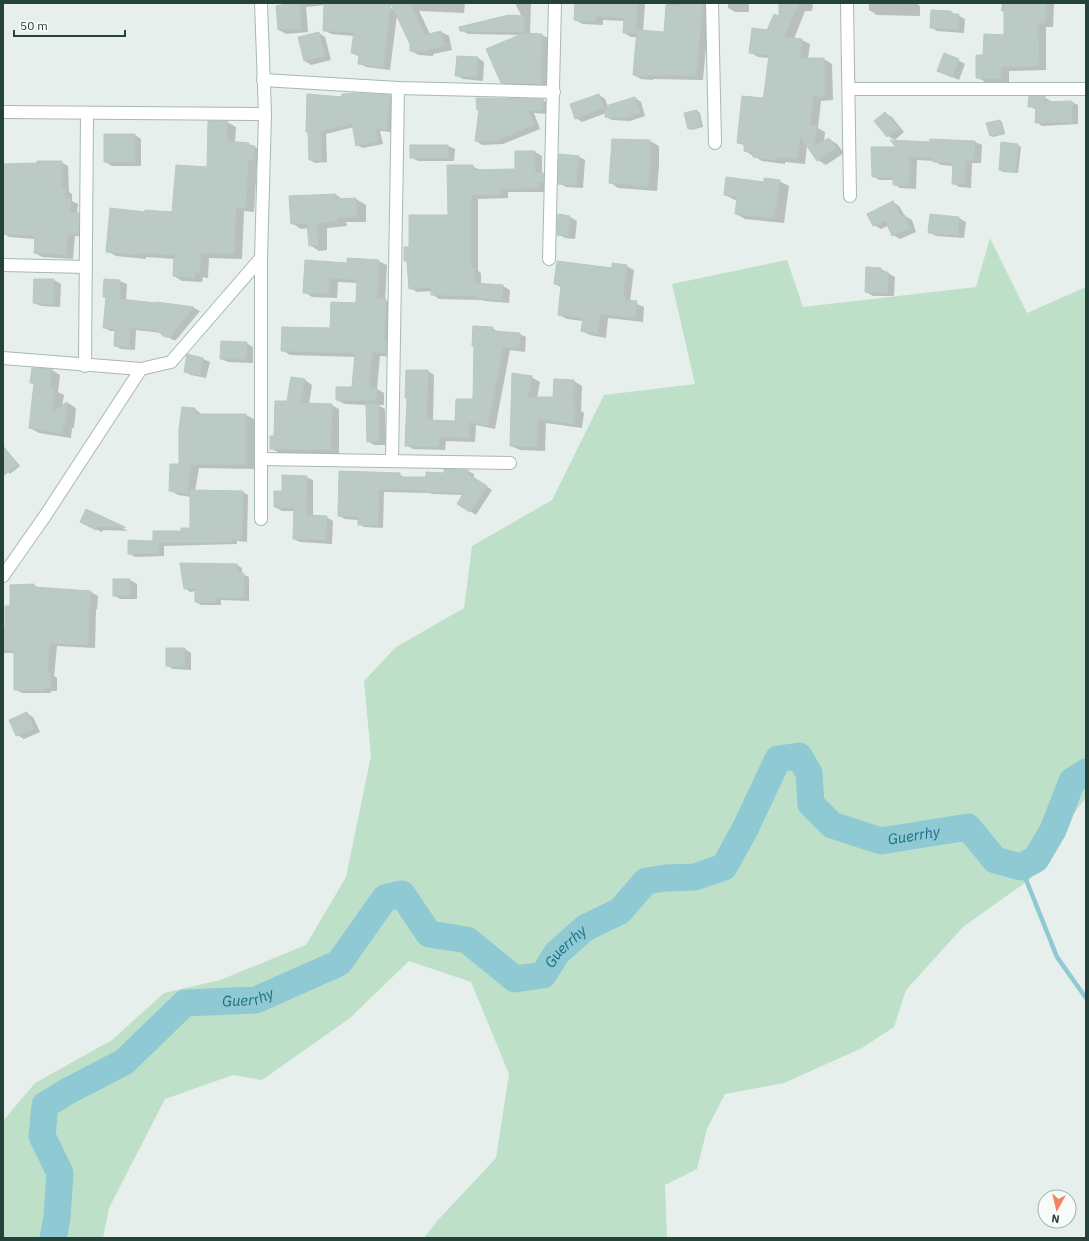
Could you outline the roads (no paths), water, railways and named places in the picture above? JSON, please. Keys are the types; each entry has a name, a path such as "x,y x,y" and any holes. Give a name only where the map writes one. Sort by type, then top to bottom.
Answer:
{"street":[{"path":"261,3 265,114 261,258 261,520"},
{"path":"549,259 555,3"},
{"path":"712,3 715,143"},
{"path":"847,3 850,196"},
{"path":"263,80 398,88 554,92"},
{"path":"392,461 398,88"},
{"path":"849,89 1086,89"},
{"path":"3,112 87,114 265,114"},
{"path":"85,366 87,114"},
{"path":"3,358 85,366 141,369 171,362 261,258"},
{"path":"3,265 86,267"},
{"path":"3,576 45,516 141,369"},
{"path":"261,459 510,462"}],"waterway":[{"name":"Guerrhy","path":"53,1238 57,1218 60,1173 42,1136 45,1105 68,1091 124,1062 185,1003 256,1000 339,963 385,898 402,894 429,934 467,940 515,979 543,975 557,953 585,928 620,911 646,881 666,878 695,877 724,867 745,829 778,759 799,756 809,773 811,804 832,825 881,841 968,827 995,860 1021,867 1036,859 1053,830 1072,781 1086,772"},
{"path":"1021,867 1057,957 1086,998"}]}
